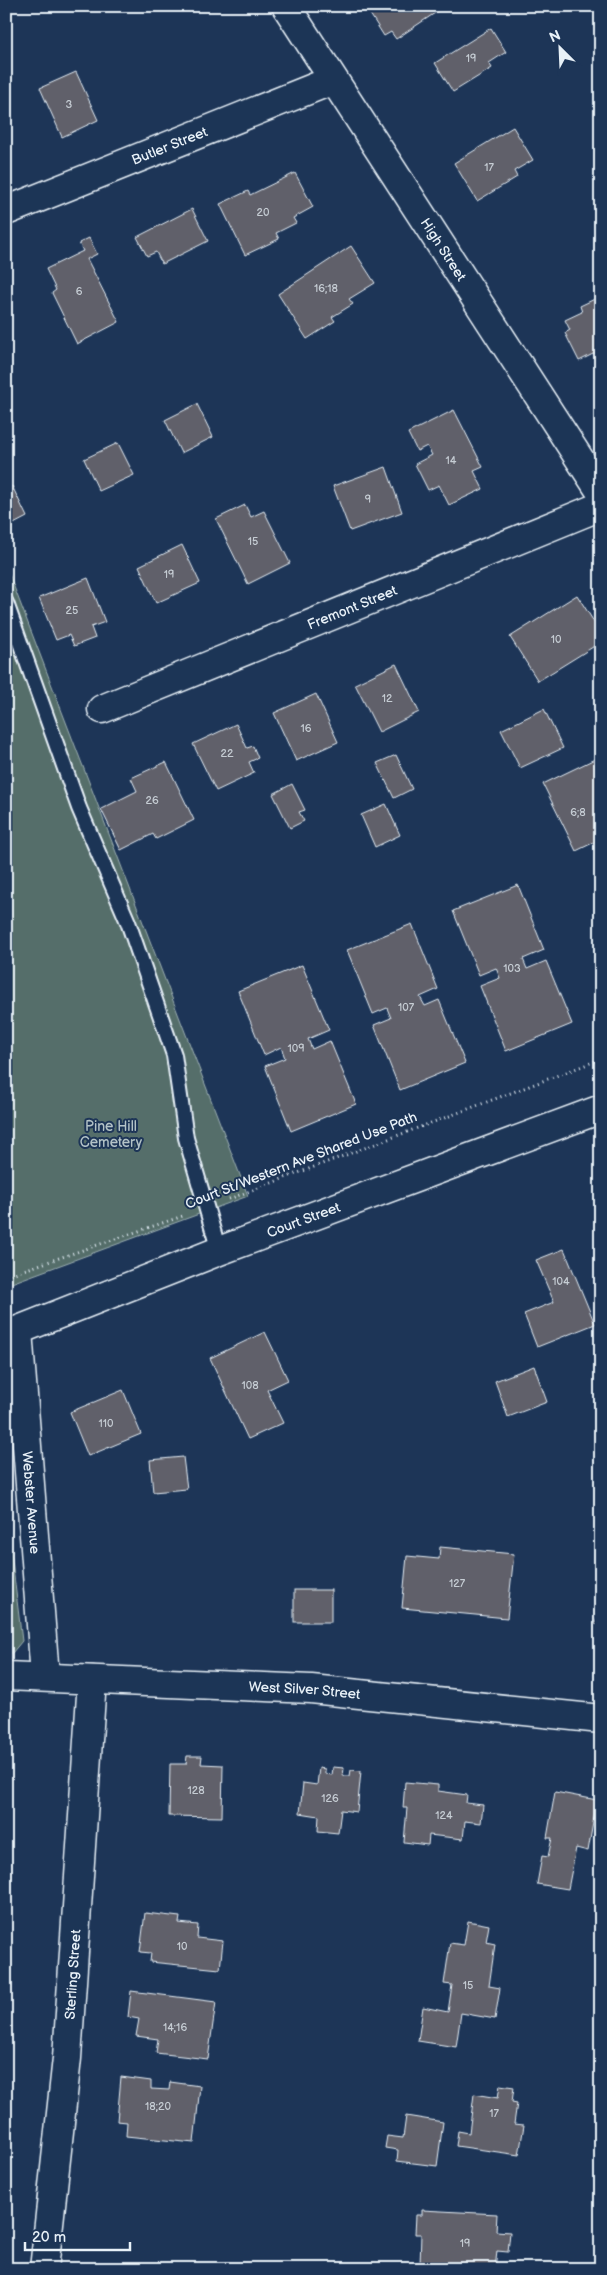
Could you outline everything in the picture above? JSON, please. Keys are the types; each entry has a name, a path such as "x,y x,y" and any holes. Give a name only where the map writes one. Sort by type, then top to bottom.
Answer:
{"street":[{"name":"High Street","path":"286,6 601,492"},
{"name":"Butler Street","path":"6,211 333,80"},
{"name":"Fremont Street","path":"102,709 601,506"},
{"name":"Court Street","path":"12,1333 219,1251 601,1109"},
{"name":"Webster Avenue","path":"12,1333 45,1676"},
{"name":"West Silver Street","path":"6,1676 45,1676 92,1680 311,1689 601,1719"},
{"name":"Sterling Street","path":"44,2269 67,2058 92,1680"}],"lane":[{"path":"6,603 79,808 128,922 174,1055 186,1138 219,1251"}],"path":[{"name":"Court St/Western Ave Shared Use Path","path":"6,1276 206,1208 601,1059"}],"green space":[{"name":"Pine Hill Cemetery","path":"6,566 248,1196 6,1285"},
{"path":"6,1511 22,1641 12,1653 6,1653"}],"building":[{"path":"365,6 444,7 396,39 391,32 384,36"},
{"path":"491,28 506,52 489,63 492,68 453,92 435,63"},
{"path":"76,72 98,120 62,137 40,88"},
{"path":"513,127 533,160 514,171 517,177 477,201 454,163"},
{"path":"295,173 313,207 293,218 296,223 276,233 279,239 245,255 220,204 248,191 250,195"},
{"path":"192,209 208,241 162,264 156,252 147,256 137,237"},
{"path":"89,238 97,254 87,259 119,322 77,344 52,293 56,290 46,269 83,251 79,243"},
{"path":"351,246 375,283 349,299 353,304 332,317 335,321 307,339 278,294"},
{"path":"601,296 601,350 579,361 565,333 570,330 565,320 582,312 580,306"},
{"path":"197,404 213,437 181,453 165,420"},
{"path":"454,410 483,467 474,471 483,489 449,505 439,485 428,490 415,464 432,455 427,446 417,451 408,433"},
{"path":"118,443 134,475 99,491 84,459"},
{"path":"386,467 402,512 350,531 333,486"},
{"path":"12,486 27,517 6,528 6,489"},
{"path":"245,505 251,517 264,511 290,563 248,584 216,519"},
{"path":"182,545 200,583 156,603 139,566"},
{"path":"88,578 105,622 91,627 95,638 74,646 69,635 56,640 39,598"},
{"path":"577,595 601,633 601,642 538,681 510,637"},
{"path":"396,664 419,712 379,732 355,684"},
{"path":"316,694 338,742 296,761 274,713"},
{"path":"544,709 563,748 520,768 501,730"},
{"path":"236,724 247,748 253,746 258,758 249,762 254,773 216,791 193,744"},
{"path":"396,755 412,789 394,798 377,763"},
{"path":"601,756 601,839 576,851 543,784"},
{"path":"166,762 194,820 156,839 153,834 121,850 101,809 137,791 131,778"},
{"path":"292,784 305,810 299,812 304,821 290,828 273,794"},
{"path":"386,804 400,835 375,847 361,815"},
{"path":"518,885 544,950 523,959 527,969 546,961 572,1024 506,1051 480,986 500,978 496,968 479,975 453,911"},
{"path":"412,924 438,989 420,997 425,1006 439,1000 465,1063 400,1090 374,1025 391,1018 387,1008 373,1014 347,950"},
{"path":"302,965 329,1030 308,1039 312,1049 330,1041 356,1104 291,1131 265,1066 285,1058 281,1047 264,1055 238,991"},
{"path":"564,1249 595,1324 537,1347 524,1314 554,1302 536,1260"},
{"path":"265,1332 288,1380 267,1390 283,1423 248,1439 210,1358"},
{"path":"534,1366 547,1402 508,1417 495,1381"},
{"path":"123,1390 141,1434 88,1456 70,1412"},
{"path":"183,1457 187,1489 153,1492 150,1460"},
{"path":"440,1547 514,1554 507,1618 402,1608 407,1556 439,1559"},
{"path":"294,1590 331,1590 331,1622 294,1622"},
{"path":"601,1604 601,1626 595,1624"},
{"path":"187,1756 202,1756 201,1764 223,1765 222,1817 169,1816 170,1764 186,1764"},
{"path":"333,1767 344,1768 343,1776 350,1776 351,1770 361,1771 357,1812 341,1810 338,1833 318,1831 319,1816 300,1813 303,1783 317,1785 319,1768 325,1769 325,1774 332,1775"},
{"path":"405,1782 438,1785 438,1791 467,1795 466,1803 483,1805 481,1823 465,1821 463,1839 429,1835 428,1845 404,1842 407,1808 403,1808"},
{"path":"555,1792 597,1800 588,1851 576,1848 568,1889 537,1884 542,1856 548,1857 552,1838 547,1838"},
{"path":"145,1913 180,1917 179,1923 198,1925 197,1938 223,1941 220,1969 150,1962 151,1953 140,1952"},
{"path":"468,1921 489,1925 486,1942 495,1944 489,1986 500,1988 495,2019 461,2013 456,2047 418,2041 423,2007 448,2012 452,1985 444,1984 450,1943 464,1945"},
{"path":"131,1991 216,2002 208,2059 156,2053 158,2039 136,2036 139,2019 128,2017"},
{"path":"121,2077 151,2081 151,2089 169,2090 170,2082 200,2086 194,2143 126,2136 127,2122 117,2121"},
{"path":"500,2085 514,2087 512,2102 517,2103 514,2124 524,2125 519,2155 456,2146 458,2131 469,2133 474,2094 498,2098"},
{"path":"406,2116 443,2122 437,2166 397,2161 398,2150 385,2148 387,2136 403,2138"},
{"path":"422,2210 497,2214 496,2231 510,2232 508,2252 497,2251 495,2269 420,2265 421,2234 415,2234 416,2215 422,2215"}]}
